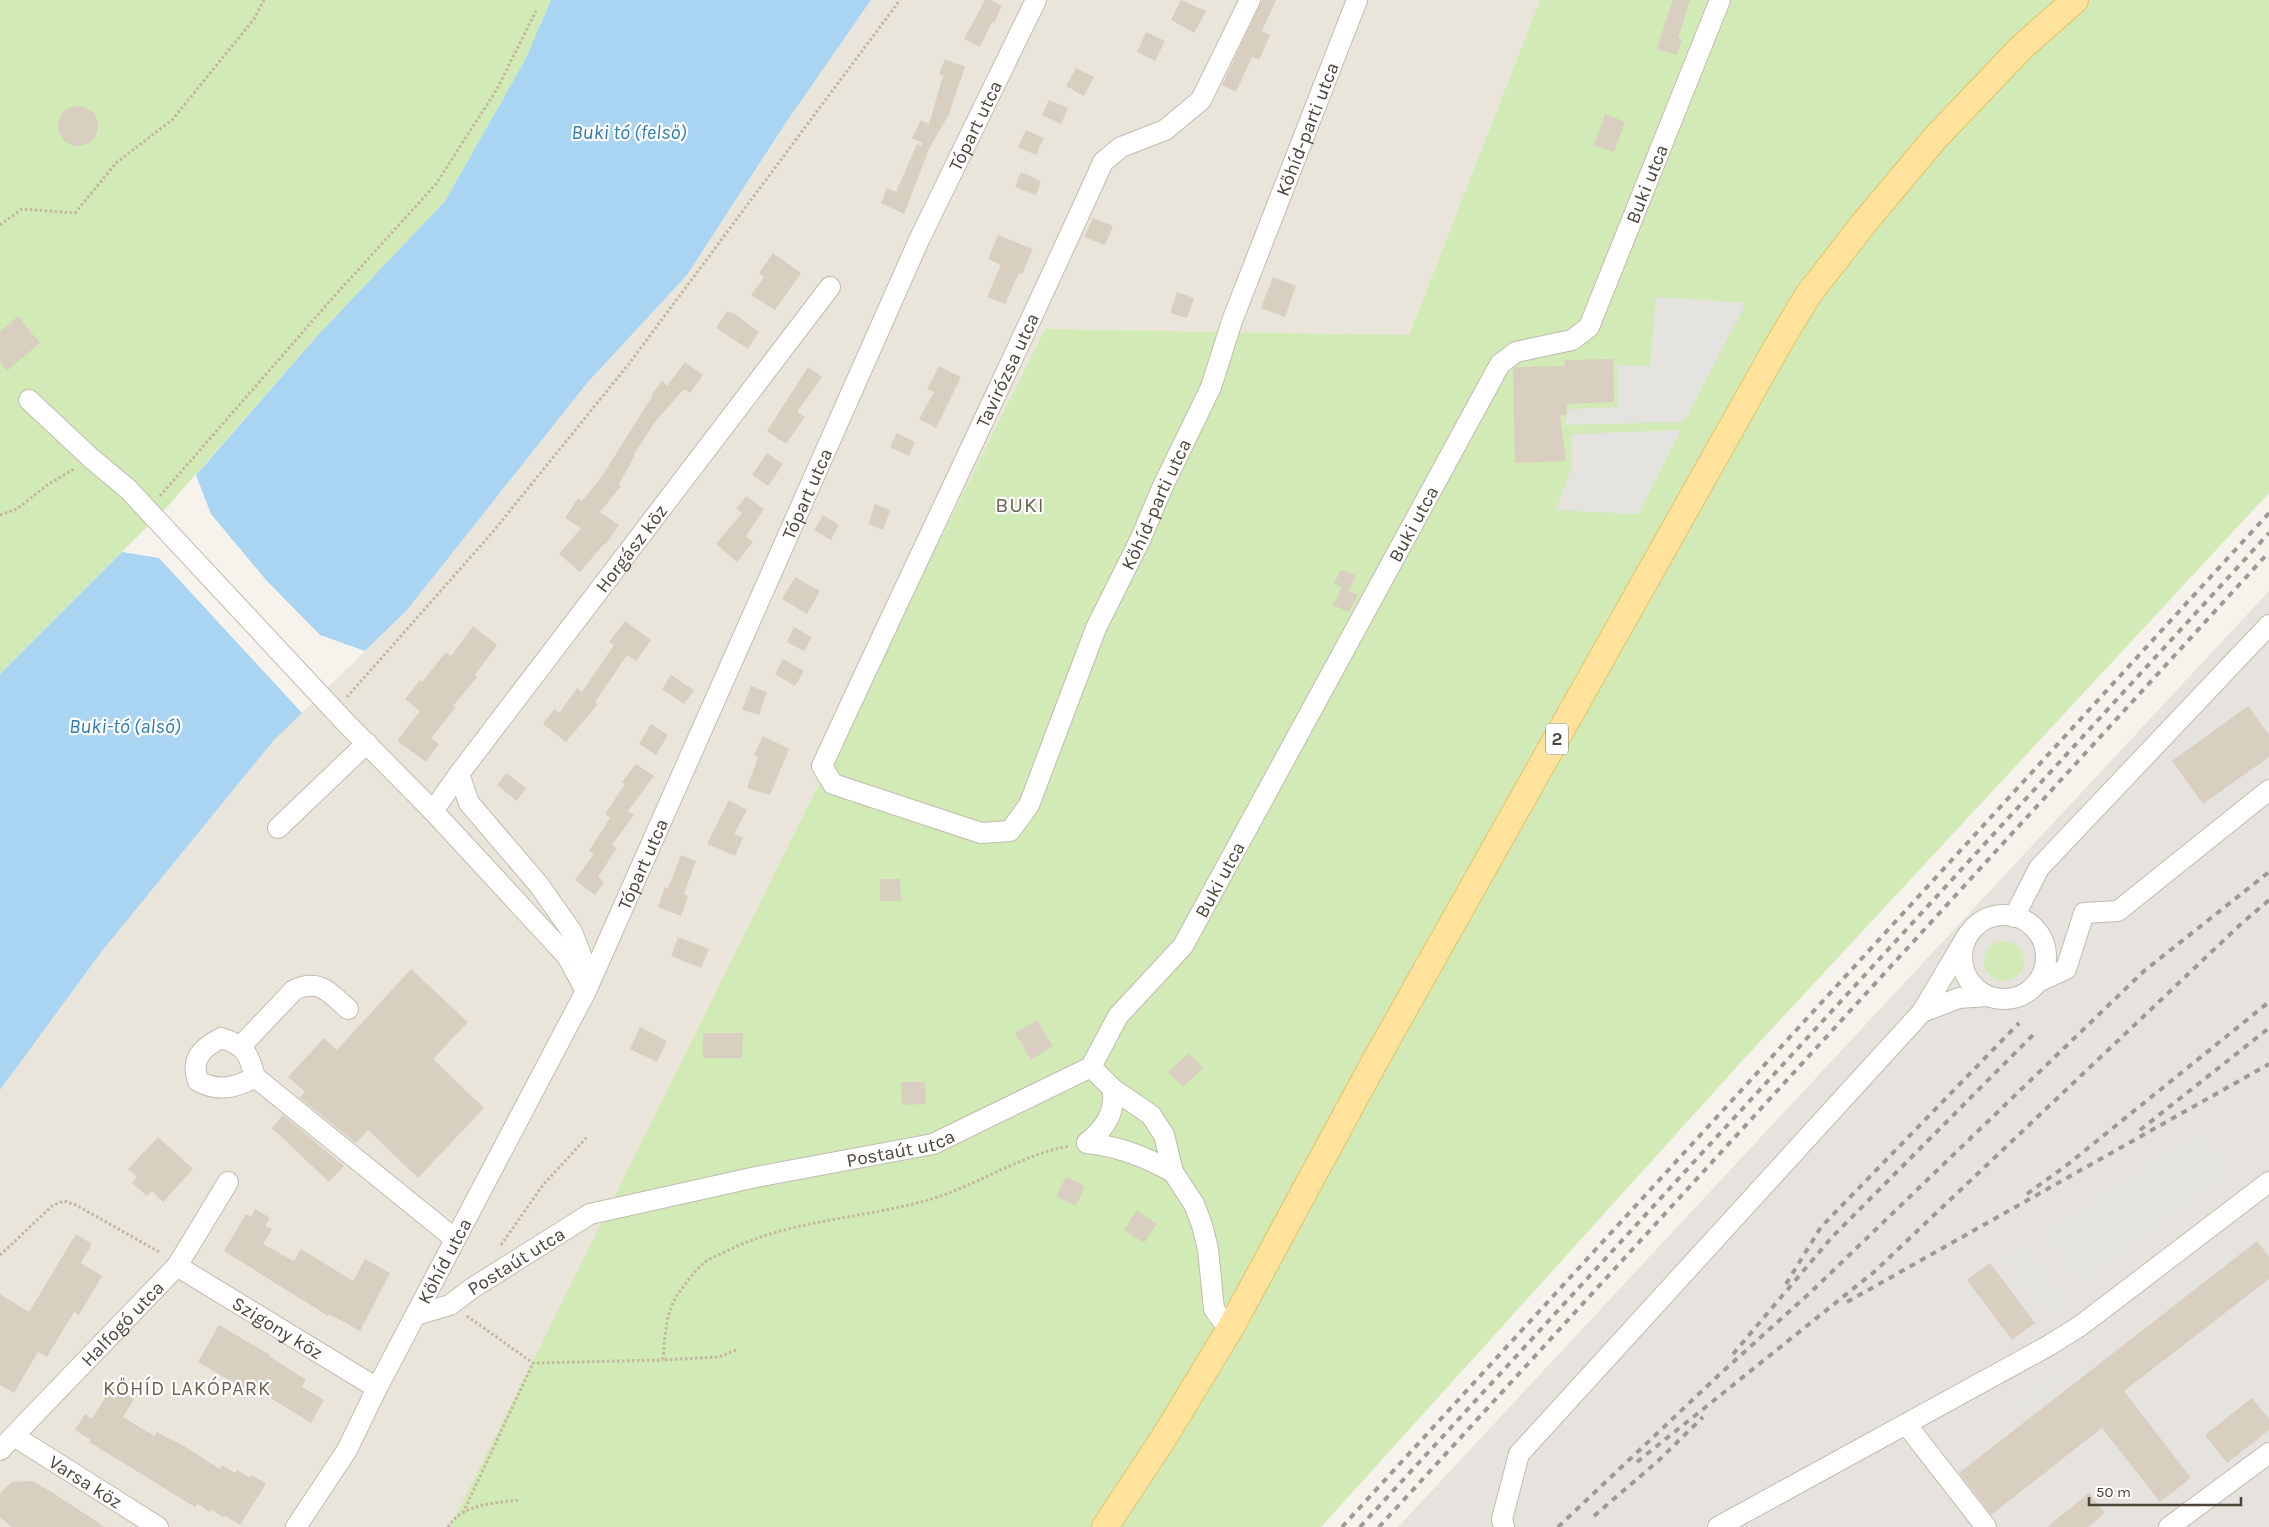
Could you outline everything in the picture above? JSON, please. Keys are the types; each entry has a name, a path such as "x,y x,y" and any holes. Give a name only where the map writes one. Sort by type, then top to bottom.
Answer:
{"main road":[{"name":"2","path":"1105,1527 1164,1436 1230,1327 1375,1061 1768,361 1808,294 1936,137 2021,48 2075,0"}],"street":[{"name":"Tópart utca","path":"586,991 919,240 1036,0"},
{"name":"Tavirózsa utca","path":"833,784 822,766 923,546 1022,341 1102,162 1121,147 1165,130 1201,100 1250,0"},
{"name":"Kőhíd-parti utca","path":"833,784 981,833 1010,831 1029,805 1096,628 1141,538 1162,488 1211,387 1232,321 1357,0"},
{"name":"Buki utca","path":"1092,1067 1118,1016 1184,946 1500,364 1516,352 1572,340 1589,326 1720,0"},
{"name":"Horgász köz","path":"433,811 458,774 830,287"},
{"path":"29,400 92,459 128,489 433,811 567,956 586,991"},
{"path":"2014,916 2039,868 2269,624"},
{"path":"278,828 367,743"},
{"path":"458,774 469,803 539,885 572,932 583,960 586,991"},
{"path":"1967,936 1962,949 1962,963 1966,977 1975,988 1987,996 2001,1000 2015,998 2028,992 2038,982 2066,969 2084,914 2118,911 2269,790"},
{"path":"1504,1527 1502,1519 1519,1454 1922,1012 1967,936 1976,925 1988,918 2001,915 2014,916 2027,922 2037,931 2043,942 2046,956 2044,969 2038,982"},
{"path":"240,1047 294,990 306,984 319,986 348,1009"},
{"name":"Kőhíd utca","path":"296,1527 347,1450 377,1388 586,991"},
{"path":"1922,1012 1959,998 1987,996"},
{"path":"255,1077 244,1084 223,1088 210,1088 198,1081 194,1070 198,1057 207,1045 220,1038 234,1041 249,1054 255,1077 455,1240"},
{"path":"1092,1067 1113,1089 1151,1115 1164,1135 1173,1172 1194,1204 1202,1225 1208,1249 1214,1309 1220,1319 1230,1327"},
{"name":"Postaút utca","path":"416,1315 450,1304 590,1214 756,1177 933,1144 1092,1067"},
{"path":"1087,1143 1099,1134 1110,1119 1114,1104 1113,1089"},
{"path":"1087,1143 1114,1146 1144,1157 1173,1172"},
{"name":"Halfogó utca","path":"0,1450 177,1266 228,1182"},
{"path":"1718,1527 2048,1346 2080,1326 2269,1182"},
{"name":"Szigony köz","path":"177,1266 377,1388"},
{"path":"1906,1424 1986,1527"},
{"name":"Varsa köz","path":"14,1436 158,1527"},
{"path":"2169,1527 2269,1453"}],"path":[{"path":"0,225 22,209 75,213 116,163 172,120 254,19 264,0"},
{"path":"342,702 491,534 628,365 900,0"},
{"path":"175,479 329,302 436,184 496,89 536,10"},
{"path":"0,515 17,509 47,485 92,459"},
{"path":"499,1249 543,1186 588,1136"},
{"path":"663,1360 666,1327 677,1295 705,1262 741,1244 790,1228 925,1201 968,1187 1017,1163 1056,1149 1087,1143"},
{"path":"450,1304 533,1363 719,1357 736,1350"},
{"path":"463,1513 533,1363"},
{"path":"448,1527 463,1513 478,1505 520,1500"}],"shaded area":[{"path":"871,0 1540,0 1409,335 1045,329 450,1527 0,1527 0,1090 102,951 274,740 407,610 587,383 687,275 785,124"},
{"path":"1656,297 1746,303 1684,422 1564,425 1569,409 1618,407 1618,365 1650,366"},
{"path":"1681,430 1638,514 1556,510 1572,466 1572,434"},
{"path":"2269,591 2269,1527 1398,1527"},
{"path":"2200,1126 2237,1172 2080,1291 2038,1234"},
{"path":"2024,1240 2077,1305 2046,1323 1997,1258"},
{"path":"2071,1359 2080,1371 2023,1414 2012,1400"}],"green space":[{"path":"0,0 551,0 525,60 445,201 318,335 168,506 0,674"},
{"path":"1540,0 2269,0 2269,493 1743,1060 1321,1527 450,1527 1045,329 1409,335"},
{"path":"2008,941 2015,944 2021,950 2024,961 2023,969 2015,978 2008,981 2000,981 1993,978 1985,969 1984,957 1987,950 1996,942"}],"water":[{"name":"Buki tó (felső)","path":"551,0 871,0 785,124 687,275 587,383 407,610 365,651 320,635 266,580 211,514 196,475 318,335 445,201 525,60"},
{"name":"Buki-tó (alsó)","path":"122,552 159,558 302,713 274,740 102,951 0,1090 0,674"}],"building":[{"path":"985,0 991,0 1002,6 980,47 964,39"},
{"path":"1181,0 1206,11 1194,33 1171,20"},
{"path":"1262,0 1276,0 1262,31 1270,35 1259,60 1252,57 1236,92 1222,85"},
{"path":"1673,0 1690,0 1678,38 1682,39 1677,55 1657,49"},
{"path":"1146,32 1165,41 1155,61 1137,52"},
{"path":"945,59 965,67 949,114 929,149 904,214 881,203 887,188 896,192 917,144 921,146 922,143 912,138 921,120 929,124 943,76 939,74"},
{"path":"1076,68 1094,77 1084,96 1066,86"},
{"path":"1049,100 1068,108 1061,124 1042,115"},
{"path":"74,106 82,106 89,109 95,115 98,126 95,137 89,143 82,146 74,146 67,143 61,137 58,130 58,122 61,115 67,109"},
{"path":"1605,114 1625,122 1614,152 1594,145"},
{"path":"1026,130 1044,138 1036,155 1018,147"},
{"path":"1021,172 1041,181 1036,195 1015,187"},
{"path":"1093,218 1113,226 1105,245 1084,237"},
{"path":"998,235 1033,249 1022,274 1019,273 1005,304 987,297 1001,265 988,259"},
{"path":"773,253 801,273 775,310 751,295 764,277 759,273"},
{"path":"1273,277 1296,286 1285,317 1261,308"},
{"path":"1177,292 1194,298 1187,318 1170,313"},
{"path":"727,311 735,314 759,332 748,349 716,328"},
{"path":"18,316 40,343 7,371 0,362 0,332"},
{"path":"1613,359 1614,402 1567,404 1566,415 1560,415 1566,461 1515,463 1513,369 1516,367 1564,366 1565,360"},
{"path":"685,362 703,375 690,393 684,389 655,422 634,454 619,484 621,486 600,512 619,525 606,544 580,572 559,554 581,528 565,518 578,498 582,501 602,476 652,394 662,381 667,386"},
{"path":"939,366 961,377 936,428 919,419 934,392 927,389"},
{"path":"808,367 822,377 797,412 805,417 786,444 767,431"},
{"path":"897,433 915,442 909,456 890,447"},
{"path":"767,453 783,464 768,486 752,475"},
{"path":"746,496 764,509 746,536 753,542 737,562 716,544 742,513 736,509"},
{"path":"875,504 890,510 883,530 868,524"},
{"path":"823,515 839,525 831,540 814,530"},
{"path":"1341,569 1356,576 1349,590 1347,590 1358,595 1349,612 1333,605 1342,587 1334,584"},
{"path":"795,577 820,591 807,614 782,599"},
{"path":"625,621 651,640 636,661 627,655 595,702 598,704 566,742 543,724 554,709 559,713 577,688 582,692 614,645 609,642"},
{"path":"473,626 497,645 475,675 477,677 453,706 455,708 431,738 439,744 426,762 397,741 420,711 405,699 420,680 422,682 446,652 451,656"},
{"path":"794,627 812,637 804,651 787,642"},
{"path":"783,659 804,671 795,686 775,674"},
{"path":"671,675 694,690 684,704 662,689"},
{"path":"751,686 767,692 759,715 742,710"},
{"path":"2248,706 2269,735 2269,757 2203,804 2172,761"},
{"path":"651,724 668,735 656,755 639,744"},
{"path":"763,736 789,749 770,795 747,788 758,757 754,755"},
{"path":"636,764 654,776 628,811 634,815 612,845 617,848 598,877 604,882 595,895 575,880 594,854 589,851 610,818 605,814 625,784 622,782"},
{"path":"506,773 526,788 517,801 497,785"},
{"path":"729,800 747,810 734,834 743,838 735,856 707,844"},
{"path":"681,855 696,861 684,894 688,896 681,916 658,907 665,887 668,888"},
{"path":"880,879 900,879 901,901 880,901"},
{"path":"678,937 709,949 701,968 671,956"},
{"path":"411,969 468,1022 433,1059 484,1108 418,1178 368,1130 356,1143 300,1098 305,1092 288,1077 324,1038 337,1050"},
{"path":"1037,1020 1053,1046 1031,1060 1015,1033"},
{"path":"640,1027 667,1041 657,1062 630,1049"},
{"path":"703,1033 743,1033 742,1058 703,1058"},
{"path":"1189,1053 1203,1068 1183,1087 1168,1072"},
{"path":"901,1082 925,1082 926,1104 902,1105"},
{"path":"283,1115 344,1166 329,1182 272,1128"},
{"path":"158,1137 193,1169 163,1202 152,1191 147,1196 132,1183 137,1177 128,1169"},
{"path":"1066,1177 1085,1186 1076,1206 1056,1196"},
{"path":"255,1209 270,1218 265,1226 272,1229 263,1244 294,1261 301,1249 353,1281 365,1259 390,1273 360,1331 329,1314 328,1316 224,1251 246,1214 251,1217"},
{"path":"1137,1210 1157,1224 1144,1243 1124,1230"},
{"path":"76,1234 92,1244 81,1263 102,1276 79,1315 74,1312 47,1357 38,1352 14,1393 0,1385 0,1294 29,1312"},
{"path":"2257,1241 2269,1257 2269,1279 2124,1391 2191,1478 2160,1502 2102,1428 1991,1515 1959,1473"},
{"path":"1990,1263 2035,1323 2012,1340 1967,1280"},
{"path":"219,1325 270,1355 306,1380 302,1387 324,1400 311,1423 251,1386 248,1391 198,1362"},
{"path":"112,1386 134,1399 123,1417 154,1436 157,1432 184,1446 220,1469 222,1465 235,1473 237,1470 250,1478 252,1475 266,1484 240,1525 212,1510 210,1512 198,1504 195,1507 89,1442 91,1440 75,1430 85,1414 92,1419"},
{"path":"2252,1398 2269,1419 2269,1430 2227,1463 2205,1435"},
{"path":"32,1481 105,1527 12,1527 0,1517 0,1493 12,1482"},
{"path":"2089,1493 2105,1513 2088,1527 2047,1527"}],"railway":[{"path":"1342,1527 2269,513"},
{"path":"1360,1527 2269,533"},
{"path":"1379,1527 2269,552"},
{"path":"1558,1527 1720,1374 1813,1290 2144,971 2269,872"},
{"path":"1637,1462 1874,1272 2242,923 2269,900"},
{"path":"2027,1194 2067,1165 2269,1002"},
{"path":"1786,1284 1821,1227 2019,1023"},
{"path":"2140,1130 2269,1028"},
{"path":"1733,1354 1832,1237 2033,1035"},
{"path":"1847,1302 2269,1064"},
{"path":"1594,1516 1658,1461 1703,1417"}],"district":[{"name":"BUKI","path":"1020,505"},
{"name":"KŐHÍD LAKÓPARK","path":"187,1388"}]}
